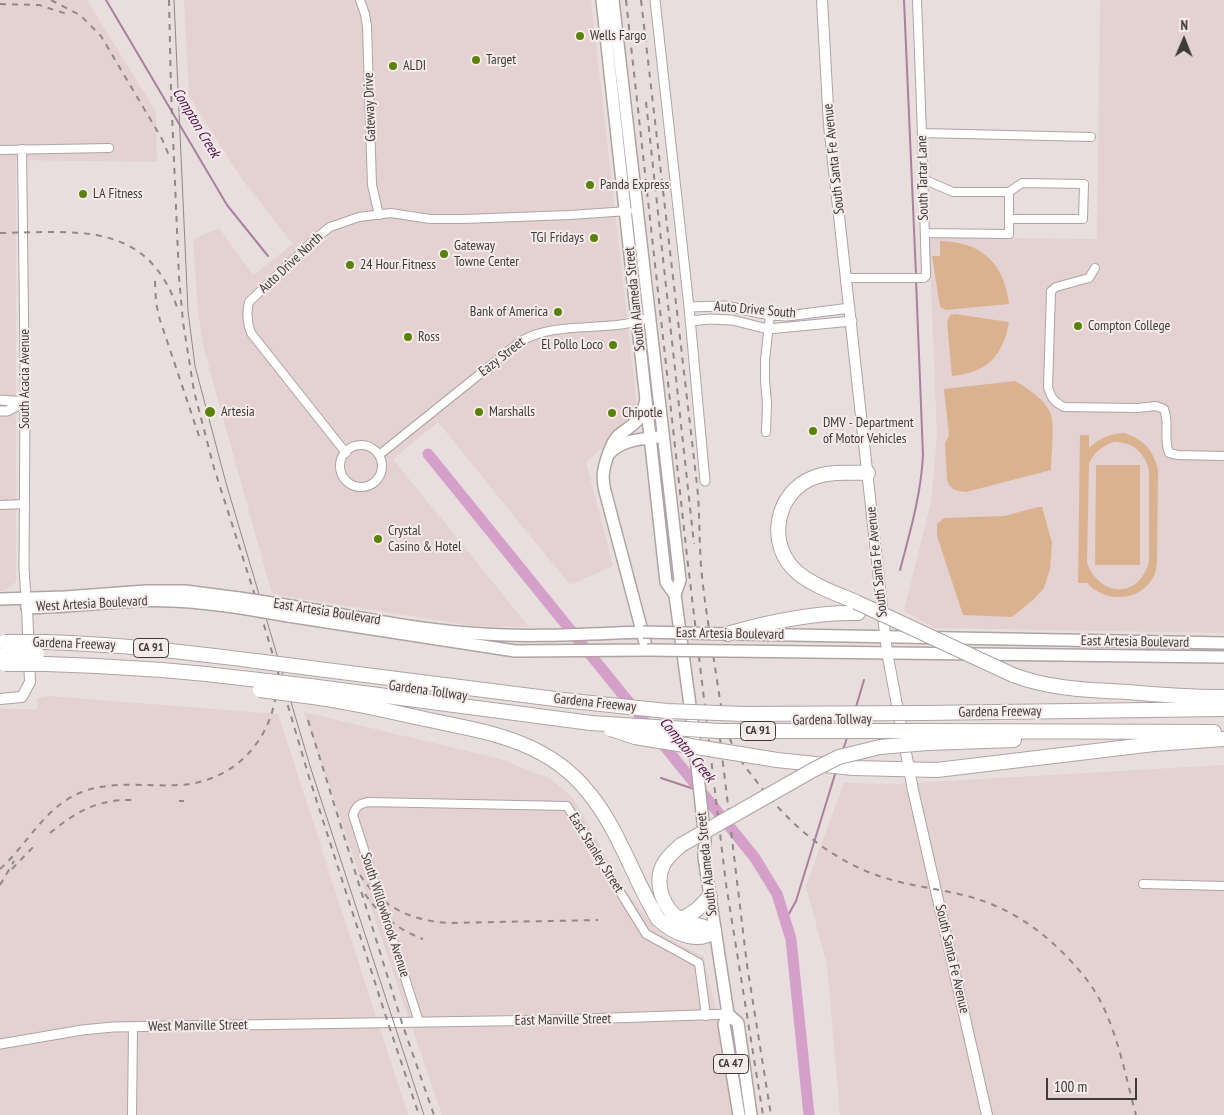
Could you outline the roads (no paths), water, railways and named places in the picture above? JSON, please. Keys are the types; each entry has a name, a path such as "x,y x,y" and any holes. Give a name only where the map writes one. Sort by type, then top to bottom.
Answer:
{"highway":[{"path":"868,473 838,472 821,475 808,480 789,495 780,510 778,540 791,566 798,573 857,608 905,625 1014,675 1035,682 1064,688 1199,698 1224,697"},
{"path":"727,634 857,608"},
{"name":"Gardena Freeway","path":"3,653 46,653 107,644 164,649 258,676 310,682 354,674 566,704 924,727"},
{"name":"Gardena Freeway","path":"3,653 46,653 122,667 209,674 238,687 258,676"},
{"path":"258,676 310,682 348,702 494,733 521,742 547,756 569,773 588,792 607,820 658,919 672,930 689,936 710,934 714,930 681,919 665,904 659,885 662,866 672,852 681,845 829,761 924,727 1224,716"},
{"name":"Gardena Tollway","path":"310,682 491,703 503,711"},
{"name":"Gardena Freeway","path":"503,711 585,722 719,731 924,727 1224,709"},
{"path":"585,722 635,737 777,760 853,768 909,770 965,768 1146,745 1224,739"},
{"path":"924,727 1224,732"},
{"path":"681,919 690,916 698,910 710,896"}],"main road":[{"name":"South Alameda Street","path":"602,0 666,582 675,595"},
{"name":"South Alameda Street","path":"613,0 680,580 675,595 692,720 705,840 704,857 728,1014 724,1024 739,1115"},
{"name":"South Santa Fe Avenue","path":"822,0 829,125 852,321 884,637 909,770 987,1115"},
{"path":"646,399 644,411 638,420 613,442 604,467 603,483 647,650"},
{"path":"609,454 613,449 626,443 663,436"},
{"path":"626,443 643,450 654,466"},
{"name":"West Artesia Boulevard","path":"0,599 26,603 118,592 166,591 203,592 240,603"},
{"name":"West Artesia Boulevard","path":"0,699 22,697 30,682 26,603"},
{"name":"East Artesia Boulevard","path":"240,603 451,637 515,651 729,650 1224,657"},
{"name":"East Artesia Boulevard","path":"451,637 523,636 642,629 727,634 1224,643"},
{"path":"1136,642 1136,656"},
{"name":"South Alameda Street","path":"728,1014 738,1023 751,1115"}],"street":[{"name":"Gateway Drive","path":"360,0 367,26 372,185 379,215"},
{"path":"655,0 689,307 705,481"},
{"name":"South Tartar Lane","path":"846,278 924,278 926,276 917,0"},
{"path":"922,133 1091,137"},
{"path":"0,150 109,148"},
{"name":"South Acacia Avenue","path":"22,149 26,402 24,568 26,603"},
{"path":"923,179 953,192 1009,192 1022,182 1084,184 1083,219 1009,219"},
{"path":"925,233 1009,234 1009,192"},
{"name":"Auto Drive North","path":"346,453 251,333 247,324 247,310 250,302 317,237 330,227 359,217 391,213 430,219 463,219 570,215 638,210"},
{"path":"1095,268 1089,278 1056,287 1051,291 1048,387 1055,403 1064,407 1137,408 1156,406 1164,410 1166,415 1166,447 1169,453 1178,455 1224,456"},
{"name":"Auto Drive South","path":"689,307 725,306 770,315 787,316 850,308"},
{"path":"766,432 765,360 770,315"},
{"name":"Eazy Street","path":"379,455 528,337 576,328 638,322 650,317"},
{"name":"Auto Drive South","path":"690,321 710,319 732,320 768,329 852,321"},
{"path":"0,400 26,402"},
{"path":"0,411 7,411 26,402"},
{"path":"355,446 363,446 374,450 379,455 382,467 378,478 367,486 358,487 347,481 342,473 341,464 346,453 355,446"},
{"path":"0,505 25,504"},
{"name":"East Stanley Street","path":"355,808 360,804 368,802 567,806 646,934 699,963 706,1016"},
{"name":"South Willowbrook Avenue","path":"355,808 353,815 419,1022"},
{"path":"1143,884 1224,886"},
{"name":"East Manville Street","path":"397,1023 728,1014"},
{"name":"West Manville Street","path":"0,1044 82,1030 113,1027 397,1023"},
{"path":"132,1115 133,1027"}],"waterway":[{"name":"Compton Creek","path":"106,0 227,205 268,256"},
{"path":"904,0 916,275"},
{"path":"900,570 917,499 923,455 916,280"},
{"name":"Compton Creek","path":"428,454 755,858 777,894 791,939 809,1115"},
{"path":"856,707 864,680"},
{"path":"843,750 847,738"},
{"path":"785,921 796,901 836,771"},
{"path":"661,778 694,789"}],"tram line":[{"path":"174,0 188,311 195,366 226,483 310,766 424,1115"}],"railway":[{"path":"51,0 80,15 101,36 162,139 170,158"},
{"path":"169,0 179,277 183,322 194,391 214,468 259,608 309,777 419,1115"},
{"path":"626,0 687,556 726,884 763,1115"},
{"path":"641,0 697,485 704,591 721,707 733,746 745,767 779,808 808,836 840,858 876,875 982,900 1016,916 1047,938 1075,965 1097,994 1118,1044 1136,1115"},
{"path":"0,4 39,5 67,14"},
{"path":"646,102 694,544"},
{"path":"0,233 82,233 107,237 129,246 148,260 165,281 178,310"},
{"path":"155,281 156,303 160,320 199,436"},
{"path":"0,869 47,816 57,807 82,792 106,786 179,785 200,782 219,775 235,765 261,737 275,700 277,680"},
{"path":"717,713 747,965 771,1115"},
{"path":"308,720 402,1023 434,1115"},
{"path":"50,833 69,818 99,804 134,800"},
{"path":"179,801 184,801"},
{"path":"12,869 36,844"},
{"path":"0,885 14,861"},
{"path":"360,875 368,886 388,904 410,915 435,922 598,920"},
{"path":"365,894 390,921 423,939"}],"place":[{"name":"Wells Fargo","path":"580,36"},
{"name":"Target","path":"476,60"},
{"name":"ALDI","path":"393,66"},
{"name":"Panda Express","path":"590,185"},
{"name":"LA Fitness","path":"83,194"},
{"name":"TGI Fridays","path":"594,238"},
{"name":"Gateway Towne Center","path":"444,254"},
{"name":"24 Hour Fitness","path":"350,265"},
{"name":"Bank of America","path":"558,312"},
{"name":"Compton College","path":"1078,326"},
{"name":"Ross","path":"408,337"},
{"name":"El Pollo Loco","path":"613,345"},
{"name":"Artesia","path":"210,412"},
{"name":"Marshalls","path":"479,412"},
{"name":"Chipotle","path":"612,413"},
{"name":"DMV - Department of Motor Vehicles","path":"813,431"},
{"name":"Crystal Casino & Hotel","path":"378,539"}]}
